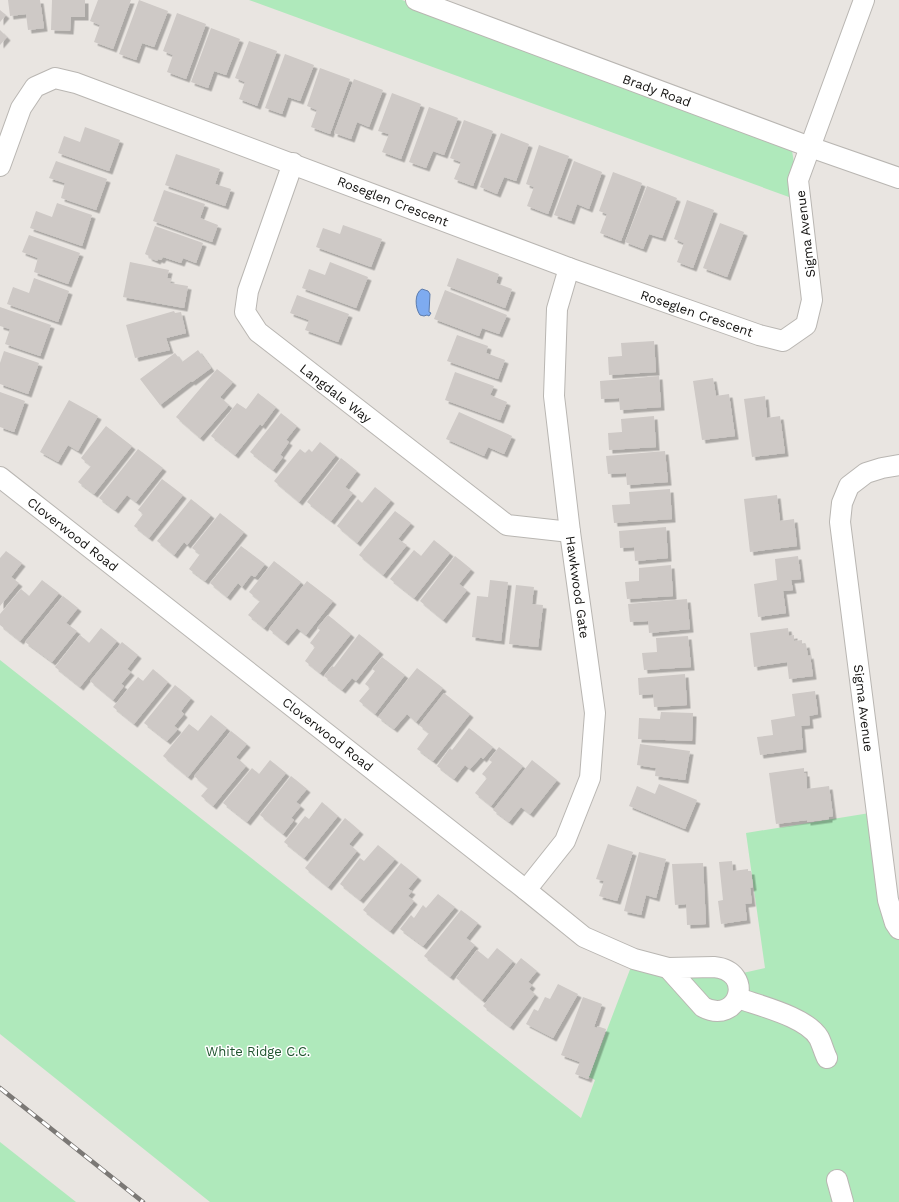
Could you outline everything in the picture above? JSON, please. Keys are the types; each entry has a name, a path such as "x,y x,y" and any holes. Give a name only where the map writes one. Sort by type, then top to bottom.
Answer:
{"street":[{"name":"Brady Road","path":"416,0 810,147 899,178"},
{"name":"Sigma Avenue","path":"812,300 798,180 864,0"},
{"name":"Roseglen Crescent","path":"0,166 21,108 35,87 55,78 76,83 293,163 569,268 759,335 783,341 806,325 812,300"},
{"name":"Langdale Way","path":"293,163 248,291 245,312 258,332 507,525 570,532"},
{"name":"Hawkwood Gate","path":"526,890 565,841 590,778 595,713 570,532 554,396 557,309 569,268"},
{"name":"Sigma Avenue","path":"899,465 866,473 848,486 842,503 840,522 888,900 895,923 899,929"},
{"name":"Cloverwood Road","path":"0,477 584,937 634,959 668,968 723,968 734,975 738,985 738,998"},
{"path":"668,968 703,1007 710,1010 716,1011 730,1007 738,998 799,1020 812,1029 819,1038 826,1058"},
{"path":"837,1180 843,1202"}],"green space":[{"path":"249,0 402,0 791,144 800,201"},
{"name":"White Ridge C.C.","path":"0,660 581,1118 595,1080 589,1077 634,959 734,975 765,968 746,833 882,811 899,938 899,1202 210,1202 0,1034"},
{"path":"0,1142 76,1202 0,1202"}],"water":[{"path":"422,289 428,291 430,294 429,312 431,313 429,316 420,315 417,309 417,297 419,291"}],"building":[{"path":"8,0 40,0 44,28 28,30 26,14 10,16"},
{"path":"52,0 85,0 85,17 71,17 70,31 51,30"},
{"path":"98,0 131,0 113,49 94,42 100,25 90,21"},
{"path":"139,0 168,11 154,47 142,43 136,60 119,54"},
{"path":"0,10 6,15 0,22"},
{"path":"177,13 206,24 186,79 167,72 173,55 163,51"},
{"path":"211,28 240,39 226,75 214,71 208,88 191,82"},
{"path":"0,30 7,37 0,45"},
{"path":"249,41 277,51 257,106 239,99 245,82 235,78"},
{"path":"285,54 314,65 300,101 288,97 282,114 265,108"},
{"path":"320,68 350,79 330,134 311,127 317,110 307,106"},
{"path":"354,79 383,90 369,127 357,122 351,139 334,133"},
{"path":"392,93 421,104 401,159 382,152 389,134 378,131"},
{"path":"429,107 458,118 444,155 433,151 426,168 409,162"},
{"path":"464,120 493,131 473,186 454,179 461,162 450,158"},
{"path":"85,127 120,140 109,171 58,153 64,136 80,142"},
{"path":"501,133 529,144 516,181 504,177 497,194 480,187"},
{"path":"539,145 569,156 548,214 527,206 534,187 526,184"},
{"path":"176,154 220,169 215,184 231,189 225,206 165,185"},
{"path":"56,161 107,179 96,210 61,198 65,183 49,178"},
{"path":"574,161 602,172 589,209 577,204 571,221 554,215"},
{"path":"613,172 642,183 621,241 600,233 607,214 599,211"},
{"path":"647,186 677,198 662,238 649,234 643,249 625,242"},
{"path":"164,190 205,204 200,218 218,225 212,242 153,221"},
{"path":"687,200 714,210 693,268 677,262 684,243 674,239"},
{"path":"57,203 92,215 82,246 30,228 36,211 52,217"},
{"path":"720,223 744,232 727,277 703,268"},
{"path":"343,225 382,239 371,267 316,247 323,228 340,234"},
{"path":"155,226 203,243 196,263 183,258 181,263 163,257 161,260 158,259 157,261 148,257 149,256 145,254"},
{"path":"29,235 80,253 68,284 34,272 38,258 22,252"},
{"path":"457,258 499,274 496,283 512,289 505,308 447,286"},
{"path":"130,262 169,270 167,278 171,279 170,283 188,286 184,308 123,297"},
{"path":"330,262 368,277 356,308 302,288 309,269 325,275"},
{"path":"34,278 69,291 58,322 7,304 13,287 29,293"},
{"path":"445,290 507,315 499,334 482,328 479,336 434,319"},
{"path":"297,295 349,314 338,342 305,330 309,320 290,313"},
{"path":"0,307 51,325 40,356 5,344 10,329 0,326"},
{"path":"174,311 175,313 181,312 186,333 166,338 170,350 135,358 126,325"},
{"path":"457,335 488,346 486,353 505,360 498,379 447,361"},
{"path":"654,341 656,372 609,375 608,357 622,356 621,343"},
{"path":"198,350 211,368 192,382 191,381 160,405 140,379 175,353 182,362"},
{"path":"4,351 39,363 28,394 0,384 0,363"},
{"path":"217,369 233,382 220,397 229,405 200,438 176,417"},
{"path":"455,372 494,386 490,395 507,402 500,420 445,400"},
{"path":"659,376 661,407 620,410 619,398 601,399 600,381"},
{"path":"713,378 716,396 729,394 735,436 702,440 693,381"},
{"path":"0,392 25,401 14,432 0,427"},
{"path":"258,393 276,407 262,426 260,424 235,455 211,436 237,403 246,409"},
{"path":"765,396 767,418 780,416 785,453 752,457 744,399"},
{"path":"69,400 98,416 78,451 68,445 58,462 40,452"},
{"path":"459,412 512,436 504,454 488,447 484,456 446,439"},
{"path":"281,413 297,426 286,440 289,442 280,455 283,457 273,470 250,452"},
{"path":"654,416 656,447 609,450 608,433 622,432 621,419"},
{"path":"106,426 132,446 94,494 78,482 91,466 81,458"},
{"path":"320,442 336,455 299,502 274,481 300,449 305,453 309,449 312,452"},
{"path":"138,449 163,468 136,502 127,495 115,510 99,498"},
{"path":"665,451 668,482 627,485 626,473 608,474 606,456"},
{"path":"341,458 357,471 345,487 353,493 331,521 307,502"},
{"path":"162,479 183,495 149,538 134,526 143,514 138,510"},
{"path":"375,487 391,500 357,543 337,526 358,499 362,503"},
{"path":"670,489 672,519 614,523 612,505 630,504 629,492"},
{"path":"777,495 780,521 794,519 797,546 750,552 744,499"},
{"path":"191,499 211,515 187,545 184,542 174,555 157,541"},
{"path":"395,511 411,523 398,539 407,545 383,575 359,555"},
{"path":"220,513 244,532 205,581 189,569 200,554 192,548"},
{"path":"666,527 668,558 635,561 634,547 620,548 619,531"},
{"path":"434,540 450,553 414,598 390,579 414,550 421,556"},
{"path":"241,546 265,564 255,577 251,575 242,587 238,583 227,597 210,583"},
{"path":"6,551 22,563 11,577 19,583 0,606 0,558"},
{"path":"455,556 471,569 459,584 467,590 443,620 420,601"},
{"path":"798,556 801,579 791,580 793,590 783,591 786,613 758,617 754,584 777,580 775,559"},
{"path":"274,561 301,582 264,628 248,615 260,601 249,592"},
{"path":"671,565 673,596 627,599 625,582 639,581 639,568"},
{"path":"42,580 59,593 20,641 0,625 0,614 21,589 29,596"},
{"path":"490,580 508,582 501,641 472,637 477,596 488,597"},
{"path":"307,581 333,601 306,635 297,628 285,642 269,629"},
{"path":"516,585 534,587 532,604 543,605 538,647 509,644"},
{"path":"63,596 78,608 66,623 77,631 52,662 25,642"},
{"path":"687,599 690,629 649,633 648,621 630,622 628,604"},
{"path":"328,615 351,634 320,673 305,661 315,647 310,643 320,630 317,628"},
{"path":"101,628 117,641 80,687 55,667 80,635 89,643"},
{"path":"788,628 789,636 794,635 794,641 802,640 802,645 806,644 808,656 810,655 813,676 789,679 787,662 754,667 750,633"},
{"path":"359,634 380,651 356,681 352,678 342,690 324,676 332,666 334,667"},
{"path":"688,636 691,667 644,670 642,653 657,652 656,638"},
{"path":"122,642 138,655 127,669 131,672 121,684 124,686 113,700 90,681"},
{"path":"382,657 405,675 375,714 359,701 370,688 365,684 375,671 372,669"},
{"path":"417,668 443,688 416,722 407,714 394,729 378,717"},
{"path":"153,669 168,682 134,724 113,707 138,677 143,681"},
{"path":"685,674 687,705 654,707 653,694 639,695 638,678"},
{"path":"175,685 191,698 181,711 184,714 174,726 178,729 167,741 144,723"},
{"path":"815,691 818,714 809,716 810,725 801,726 803,749 760,755 757,737 773,735 771,720 795,716 792,694"},
{"path":"444,693 470,714 433,761 417,749 429,733 419,725"},
{"path":"661,712 693,713 692,741 638,739 639,718 660,719"},
{"path":"211,715 227,728 188,777 163,756 189,724 198,731"},
{"path":"469,728 493,747 483,759 481,757 470,769 465,765 454,779 437,766 450,748 452,750"},
{"path":"231,731 247,744 236,757 246,766 213,806 201,796 208,788 194,776"},
{"path":"640,744 690,751 685,780 655,776 656,768 637,765"},
{"path":"499,747 523,766 491,806 475,793 487,778 482,774 492,762 489,760"},
{"path":"270,760 286,773 247,822 223,803 252,768 259,774"},
{"path":"532,760 557,780 530,814 521,807 509,822 493,810"},
{"path":"804,768 804,773 806,773 807,789 829,786 833,816 829,817 829,819 776,824 769,773"},
{"path":"291,776 307,789 296,802 301,806 291,818 294,820 283,834 260,815"},
{"path":"659,784 697,800 685,829 629,806 637,786 655,794"},
{"path":"322,802 338,816 304,858 284,842 305,816 309,819"},
{"path":"345,818 360,831 349,844 357,851 328,887 305,868"},
{"path":"608,844 633,852 617,901 599,896 604,881 596,879"},
{"path":"378,845 395,859 360,900 340,884 360,858 364,861"},
{"path":"639,852 666,859 656,898 646,895 641,915 624,911"},
{"path":"732,861 733,871 748,869 748,871 751,871 753,887 750,888 752,903 745,904 747,920 721,924 718,901 723,900 719,862"},
{"path":"401,863 418,877 408,889 412,891 408,896 414,901 390,931 363,910"},
{"path":"703,863 706,924 687,925 686,904 675,905 672,864"},
{"path":"438,894 455,907 423,946 400,929 411,915 414,918 423,905 426,908"},
{"path":"461,910 478,923 466,938 475,945 450,977 424,956"},
{"path":"497,948 513,961 482,1000 456,978 477,950 488,959"},
{"path":"521,958 537,971 528,982 532,985 529,989 535,994 510,1027 483,1006"},
{"path":"558,984 578,994 553,1038 526,1024 534,1009 538,1011 545,997 550,999"},
{"path":"583,997 602,1004 594,1027 597,1028 597,1026 606,1029 588,1079 575,1074 580,1062 561,1055"}],"railway":[{"path":"0,1088 143,1202"}]}
